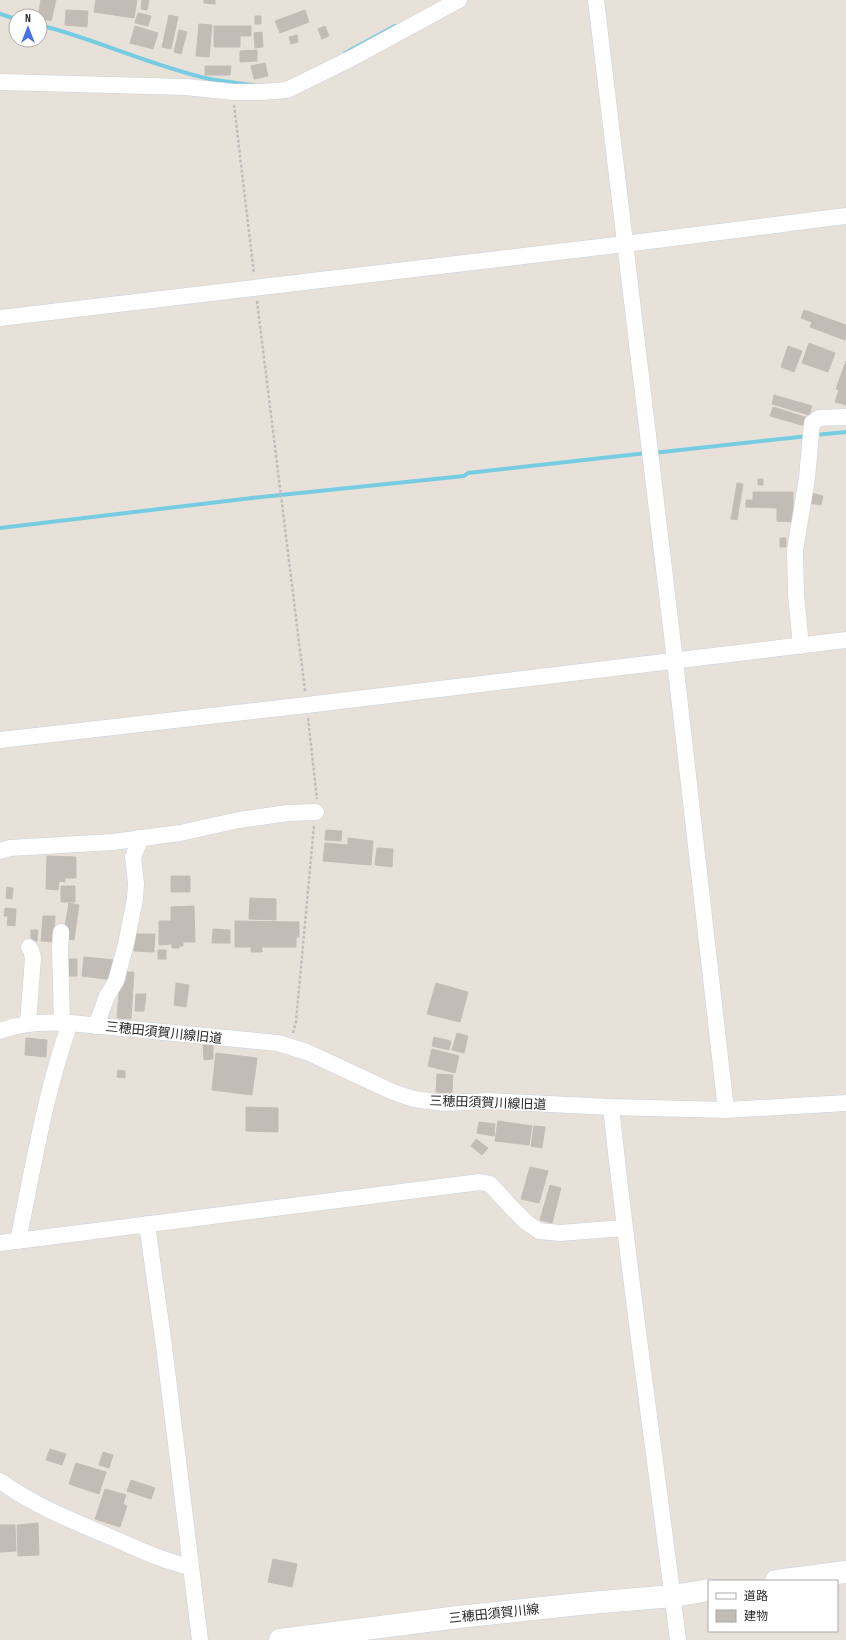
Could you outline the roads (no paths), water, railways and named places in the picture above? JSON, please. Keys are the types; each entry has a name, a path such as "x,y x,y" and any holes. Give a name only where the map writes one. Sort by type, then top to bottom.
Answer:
{"main road":[{"path":"784,1580 846,1572"},
{"name":"三穂田須賀川線","path":"280,1640 466,1616 673,1596 708,1590"}],"street":[{"path":"0,82 186,87 233,92 287,90 354,57 458,0"},
{"path":"596,0 675,661 726,1110"},
{"path":"0,318 625,244 846,216"},
{"path":"801,646 801,630 796,595 795,550 807,478 812,423 819,418 846,417"},
{"path":"0,740 307,705 846,640"},
{"path":"0,851 10,848 99,843 180,833 239,820 288,813 316,812"},
{"path":"96,1026 107,996 116,981 126,944 135,899 136,883 133,857 139,838"},
{"path":"18,1241 39,1138 64,1041 66,1023 60,949 61,932"},
{"path":"28,1023 33,958 32,950 29,947"},
{"name":"三穂田須賀川線旧道","path":"0,1031 28,1023 66,1023 278,1043 314,1055 393,1092 414,1099 444,1102 488,1101 611,1107 726,1110 846,1103"},
{"path":"611,1107 624,1228 649,1405 678,1640"},
{"path":"0,1243 480,1182 490,1184 526,1222 539,1231 560,1233 624,1228"},
{"path":"147,1224 164,1346 200,1640"},
{"path":"0,1481 17,1494 42,1508 154,1555 191,1567"}],"waterway":[{"path":"0,14 8,16"},
{"path":"345,53 395,26"},
{"path":"48,27 188,74 215,80 253,85"},
{"path":"815,435 846,432"},
{"path":"653,453 808,436"},
{"path":"0,528 252,498 464,476 468,473 647,453"}]}
